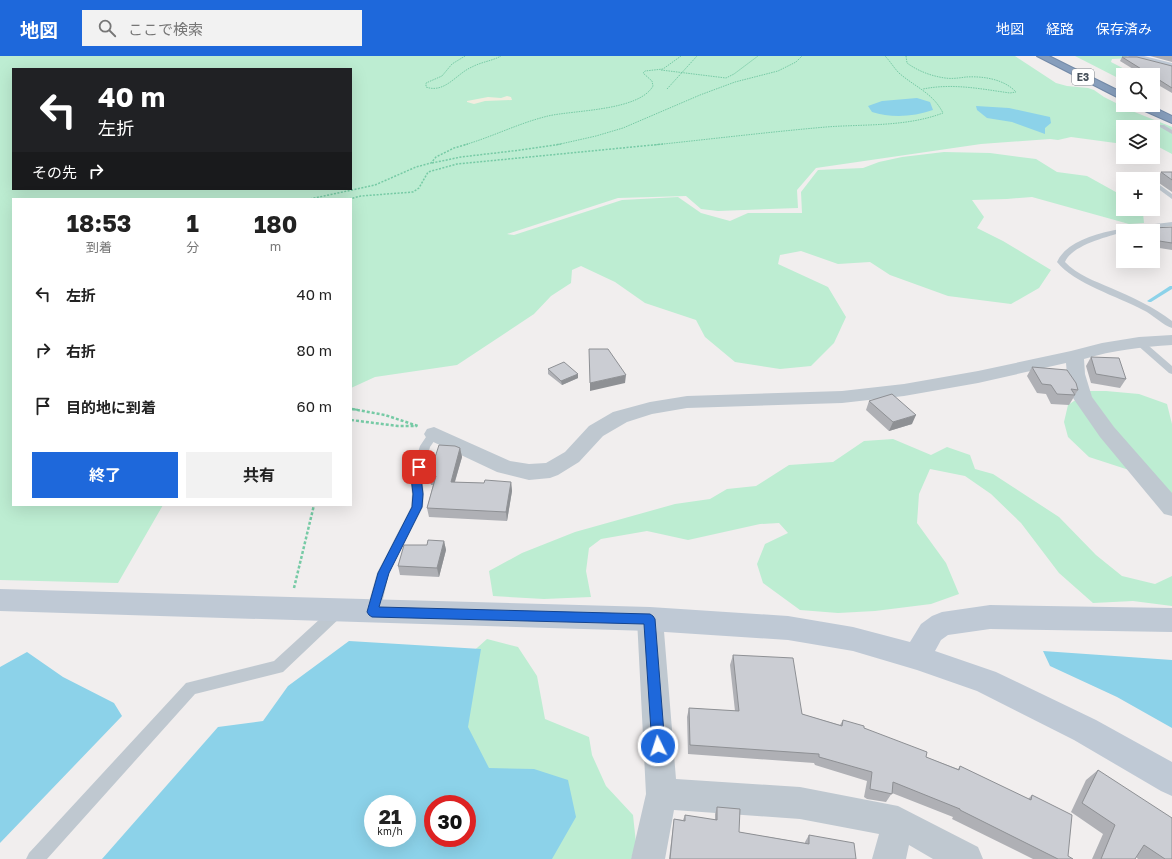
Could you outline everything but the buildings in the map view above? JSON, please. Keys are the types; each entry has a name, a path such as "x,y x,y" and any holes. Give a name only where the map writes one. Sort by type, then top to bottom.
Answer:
{"highway":[{"name":"E3","path":"1042,56 1116,93"},
{"name":"E3","path":"1061,56 1116,84"},
{"path":"1160,104 1172,110"},
{"path":"1155,112 1172,120"}],"street":[{"path":"1133,56 1171,67"},
{"path":"426,430 505,467 529,472 543,471 550,470 572,457 596,431 620,417 650,408 687,402 842,396 904,390 978,377 1075,356 1102,348 1139,342 1172,340"},
{"path":"1075,356 1076,374 1083,398 1107,432 1172,508"},
{"path":"0,600 650,619 788,628 853,639 917,657 986,680 1085,730 1172,780"},
{"path":"917,657 931,632 942,624 990,618 1172,620"},
{"path":"648,859 662,794 650,619"},
{"path":"662,794 800,803 898,822 966,859"},
{"path":"889,859 898,822"}],"lane":[{"path":"1162,126 1172,132"},
{"path":"1160,188 1172,197"},
{"path":"1172,224 1122,230 1090,239 1064,255 1061,262 1065,267 1078,276 1127,298 1172,325"},
{"path":"1139,342 1172,371"},
{"path":"372,612 383,573 417,507 418,494 416,477 425,446 426,430"},
{"path":"35,859 190,688 278,667 339,611"}],"path":[{"path":"465,56 452,64 442,76 426,83 426,87 433,89 441,87 462,75 468,68 494,60 501,56"},
{"path":"661,69 681,56"},
{"path":"667,89 697,56"},
{"path":"431,163 436,157 454,148 491,137 511,128 548,116 602,109 631,101 652,90 652,81 643,73 645,71 661,69 722,78 731,77 758,56"},
{"path":"352,190 375,185 431,163 440,163 462,156 564,144 594,137 616,130 686,100 726,85 776,71 798,61 802,56"},
{"path":"352,198 361,196 413,192 419,188 428,172 469,162 630,149 680,141 738,137 765,133 908,122 929,118 943,113 939,104 923,89 898,72 885,56"},
{"path":"906,56 907,63 926,73 947,78 970,77 994,81 1009,85 1016,92 1010,93 954,86 936,86 923,89"},
{"path":"315,198 352,190"},
{"path":"352,409 384,413 400,417 426,430"},
{"path":"352,420 426,430"},
{"path":"286,609 295,586 314,506"}],"green space":[{"path":"0,56 1015,56 1056,83 1094,90 1116,103 1116,112 1134,112 1154,120 1116,120 1116,143 1071,137 1058,140 1050,139 981,144 816,168 797,190 798,208 718,211 701,209 686,196 618,198 507,234 514,235 622,200 678,197 701,213 730,221 748,213 802,213 801,192 818,170 863,168 879,162 902,157 944,152 990,153 1036,159 1057,172 1087,176 1116,192 1116,216 1143,216 1144,223 1129,224 1032,197 972,200 984,217 977,228 1003,241 1051,270 1039,288 1011,304 948,296 890,275 870,262 838,264 801,251 780,255 778,264 828,287 846,317 834,343 811,366 780,369 735,362 705,337 696,320 645,303 615,282 581,266 572,270 571,283 551,296 534,314 457,365 375,377 352,388 352,198 12,198 12,506 162,506 118,583 0,580"},
{"path":"1075,56 1126,56 1130,58 1112,59 1111,62 1123,68 1116,68 1116,77"},
{"path":"1160,122 1172,127 1172,154 1160,148"},
{"path":"1089,391 1139,394 1167,404 1172,424 1172,498 1129,470 1089,457 1068,437 1064,422 1068,405"},
{"path":"893,439 931,455 947,447 970,455 975,469 993,474 1059,517 1096,555 1122,576 1155,584 1172,576 1172,606 1133,601 1093,603 1059,573 1021,523 991,494 965,476 930,469 919,494 917,523 946,563 959,594 931,604 875,611 838,613 800,610 763,583 757,564 765,544 788,533 779,523 760,524 688,540 647,531 601,539 589,548 586,571 591,597 544,599 493,596 489,571 522,553 575,532 675,504 710,499 727,489 756,486 789,465 833,462 864,441"},
{"path":"487,639 518,647 537,676 545,719 589,737 592,755 606,786 633,815 636,843 631,859 522,859 470,767 450,680 468,656"}],"sand":[{"path":"507,96 511,97 512,100 485,101 474,104 467,102 488,97 501,98"}],"water":[{"path":"917,98 930,102 933,110 910,115 894,116 872,112 868,106 882,101"},
{"path":"976,106 1009,108 1050,117 1051,123 1045,128 1045,134 1012,122 987,118 977,110"},
{"path":"349,641 481,649 468,727 489,768 534,769 568,780 576,817 552,859 102,859 218,727 263,721 288,686"},
{"path":"1043,651 1172,660 1172,728 1117,697 1050,666"},
{"path":"27,652 63,677 114,703 122,716 0,843 0,667"}],"waterway":[{"path":"1149,301 1172,287"}],"route":[{"path":"419,467 416,477 418,494 417,507 383,573 372,612 650,619 658,746"}]}
